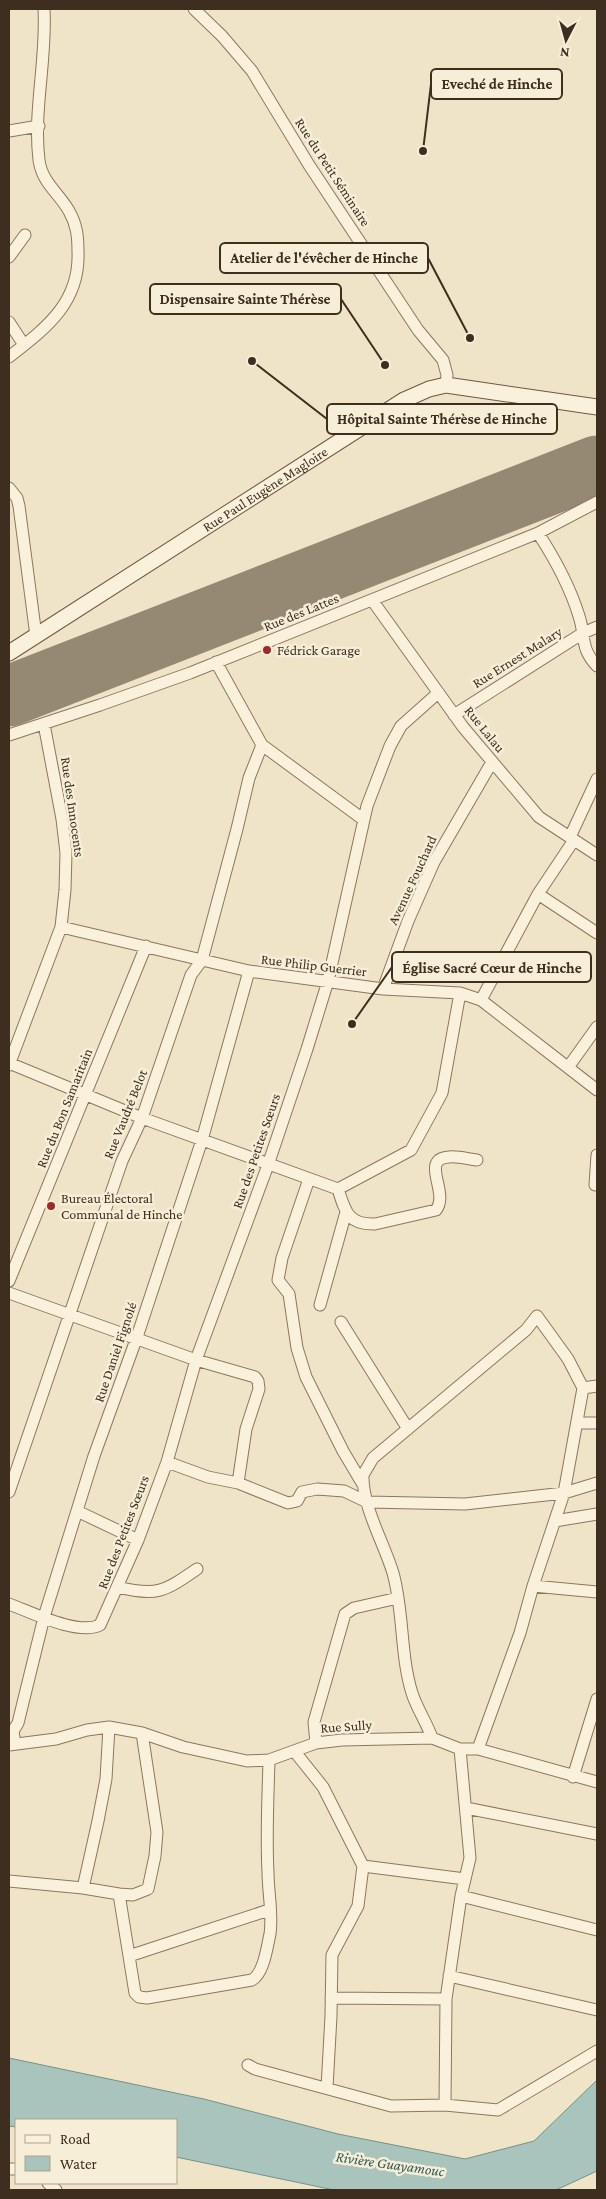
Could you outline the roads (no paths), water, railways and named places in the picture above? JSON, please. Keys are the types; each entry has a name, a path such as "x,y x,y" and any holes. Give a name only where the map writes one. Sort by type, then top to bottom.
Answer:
{"main road":[{"name":"Rue Paul Eugène Magloire","path":"9,653 404,400 429,390 446,386 597,407"}],"street":[{"path":"9,357 63,309 72,294 79,257 78,231 69,211 41,173 38,151 38,126 39,84 45,28 44,9"},
{"name":"Rue du Petit Séminaire","path":"194,9 222,36 252,71 315,174 418,330 443,360 447,375 446,386"},
{"path":"9,131 38,126"},
{"path":"9,257 25,235"},
{"path":"9,322 24,345"},
{"path":"9,488 17,498 19,506 36,636"},
{"name":"Rue des Lattes","path":"9,735 216,662 538,533 597,502"},
{"path":"538,533 557,561 580,618 587,656 597,666"},
{"name":"Rue Lalau","path":"372,600 454,715 539,818 597,855"},
{"name":"Rue Ernest Malary","path":"454,715 583,633 597,628"},
{"path":"216,662 262,746 364,820"},
{"name":"Rue des Petites Sœurs","path":"44,1617 85,1629 100,1625 118,1587 167,1462 196,1360 268,1165 328,981 367,806 401,726 438,693"},
{"name":"Rue des Innocents","path":"9,1064 61,927 65,890 66,853 56,780 44,724"},
{"name":"Rue Vaudré Belot","path":"10,1486 122,1161 142,1118 191,975 202,960 249,778 262,746"},
{"name":"Avenue Fouchard","path":"383,989 408,921 434,862 492,762"},
{"path":"481,1000 538,894 572,839 597,779"},
{"path":"538,894 597,933"},
{"name":"Rue Philip Guerrier","path":"61,927 250,971 383,989 460,993 481,1000 570,1066 597,1090"},
{"name":"Rue du Bon Samaritain","path":"9,1281 146,946"},
{"name":"Rue Daniel Fignolé","path":"12,1744 13,1731 18,1723 44,1617 94,1456 136,1338 202,1140 250,971"},
{"path":"9,1064 142,1118 338,1189 411,1150 442,1093 460,993"},
{"path":"570,1066 597,1027"},
{"path":"595,1185 597,1155"},
{"path":"338,1189 346,1212 354,1221 366,1224 436,1210 441,1196 434,1171 436,1164 441,1159 449,1157 477,1160"},
{"path":"309,1178 282,1258 278,1280 289,1294 297,1348 306,1377 343,1451 362,1483 393,1574 412,1693 432,1738"},
{"path":"320,1305 346,1212"},
{"path":"9,1293 196,1360 255,1377 258,1381 259,1390 246,1429 238,1483"},
{"path":"362,1483 363,1475 373,1458 526,1330 536,1316 568,1359 583,1388 564,1493 533,1586 520,1633 478,1749"},
{"path":"341,1322 408,1429"},
{"path":"583,1388 597,1386"},
{"path":"577,1423 597,1423"},
{"path":"167,1462 208,1478 238,1483 292,1503 297,1501 302,1492 317,1489 344,1491 367,1502 465,1504 564,1493 597,1483"},
{"path":"77,1512 138,1540"},
{"path":"555,1521 597,1514"},
{"path":"118,1587 138,1592 156,1591 171,1586 197,1569"},
{"path":"533,1586 597,1592"},
{"path":"316,1743 314,1722 345,1614 354,1608 398,1598"},
{"path":"9,1604 44,1617"},
{"path":"573,1777 597,1699"},
{"path":"83,1888 106,1779 109,1727"},
{"name":"Rue Sully","path":"12,1744 56,1739 87,1730 109,1727 142,1733 183,1747 247,1761 269,1760 316,1743 342,1740 432,1738 460,1749 478,1749 573,1777 597,1782"},
{"path":"9,1881 134,1895 148,1889 155,1856 157,1832 142,1733"},
{"path":"445,2105 446,1999 461,1896 470,1858 460,1749"},
{"path":"295,1752 323,1787 363,1866 358,1906 332,1955 328,2088"},
{"path":"119,1894 135,1992 139,1997 147,1998 252,1980 260,1973 270,1933 266,1833 269,1760"},
{"path":"466,1808 597,1834"},
{"path":"363,1866 465,1879"},
{"path":"461,1896 597,1930"},
{"path":"129,1956 269,1910"},
{"path":"449,1976 597,2010"},
{"path":"331,1998 446,1999"},
{"path":"248,2065 255,2069 391,2106 445,2105 498,2110 597,2051"}],"water":[{"name":"Rivière Guayamouc","path":"9,2058 204,2099 338,2134 465,2159 534,2141 597,2080 597,2171 556,2190 334,2190 178,2157 178,2119 15,2119 15,2127 9,2126"}],"place":[{"name":"Eveché de Hinche","path":"423,151"},
{"name":"Atelier de l'évêcher de Hinche","path":"470,338"},
{"name":"Hôpital Sainte Thérèse de Hinche","path":"252,361"},
{"name":"Dispensaire Sainte Thérèse","path":"385,365"},
{"name":"Fédrick Garage","path":"267,650"},
{"name":"Église Sacré Cœur de Hinche","path":"352,1024"},
{"name":"Bureau Électoral Communal de Hinche","path":"51,1206"}]}
